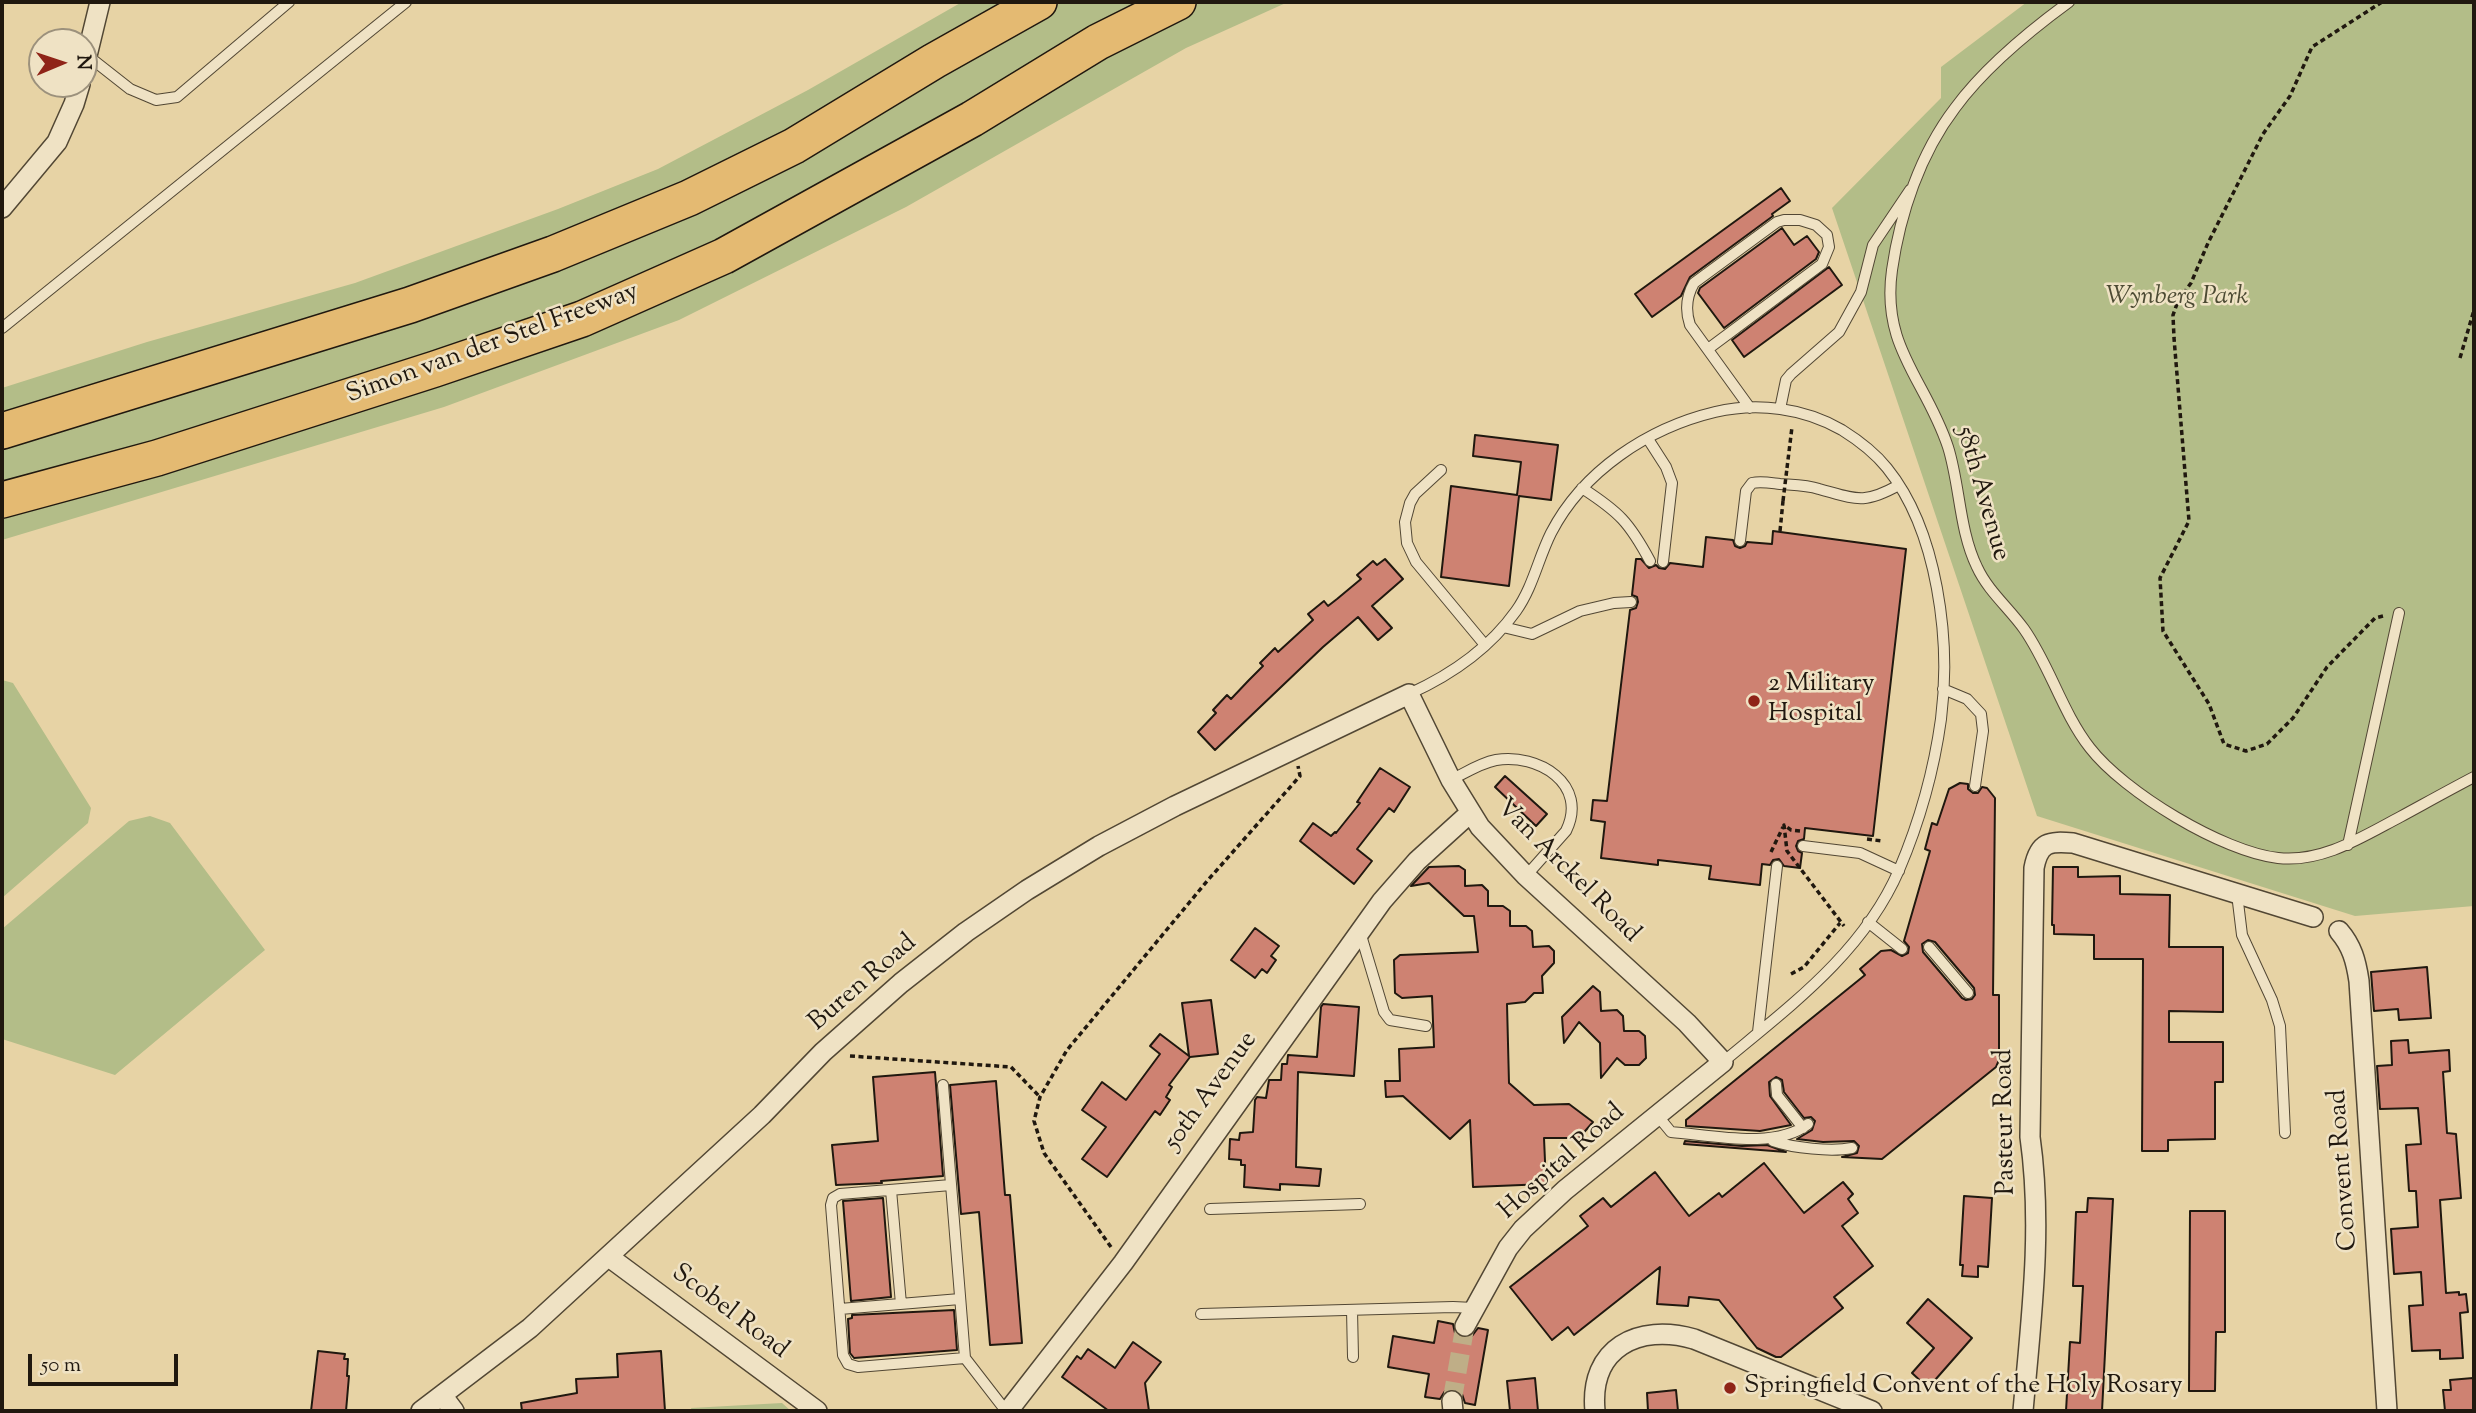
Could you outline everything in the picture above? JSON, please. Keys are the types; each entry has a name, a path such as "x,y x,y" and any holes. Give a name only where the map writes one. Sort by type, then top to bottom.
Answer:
{"highway":[{"path":"2,431 410,304 603,234 689,198 794,146 934,61 1040,2"},
{"name":"Simon van der Stel Freeway","path":"2,500 157,458 582,319 724,256 972,119 1098,42 1178,2"}],"street":[{"path":"94,28 100,2"},
{"path":"2,208 57,142 76,98"},
{"name":"Buren Road","path":"421,1411 448,1403 762,1115 823,1052 901,983 966,932 1027,890 1099,846 1175,806 1409,694"},
{"name":"Van Arckel Road","path":"1409,694 1470,813 1526,876 1687,1023 1723,1062"},
{"name":"50th Avenue","path":"1007,1411 1123,1263 1359,932 1417,861 1470,813"},
{"name":"Pasteur Road","path":"2024,1411 2035,1257 2036,1178 2030,1137 2034,868 2037,852 2046,844 2073,843 2237,894"},
{"path":"2237,894 2313,917"},
{"name":"Convent Road","path":"2339,932 2349,943 2356,961 2359,981 2387,1411"},
{"name":"Hospital Road","path":"1470,1317 1508,1248 1523,1229 1564,1190 1723,1062"},
{"name":"Scobel Road","path":"609,1257 817,1411"},
{"path":"1595,1411 1597,1375 1609,1355 1618,1347 1649,1335 1680,1335 1872,1411"}],"lane":[{"path":"98,69 130,89 156,100 177,97 289,2"},
{"path":"2,328 406,2"},
{"name":"58th Avenue","path":"2069,2 2035,27 1979,80 1955,107 1934,139 1915,182 1900,231 1892,272 1891,307 1895,336 1948,447 1976,565 1987,585 2024,629 2090,748 2118,777 2178,817 2240,849 2279,858 2314,856 2348,845 2474,777"},
{"path":"1780,409 1786,380 1839,332 1847,320 1861,292 1873,245 1915,182"},
{"path":"1708,349 1822,264 1829,247 1824,231 1807,221 1777,222 1694,283 1687,300 1690,325 1750,408"},
{"path":"1409,694 1436,682 1459,667 1503,627 1526,595 1559,518 1582,488 1613,460 1679,424 1712,413 1750,408 1780,409 1811,416 1849,435 1866,446 1887,467 1915,515 1940,608 1943,689 1934,758 1925,796 1899,871 1868,922 1823,977 1723,1062"},
{"path":"1648,439 1666,467 1672,483 1663,562"},
{"path":"1441,470 1415,494 1410,503 1405,522 1407,543 1416,562 1485,645"},
{"path":"1740,541 1746,491 1752,483 1818,488 1841,497 1863,499 1880,496 1899,485"},
{"path":"1582,488 1620,514 1634,532 1650,561"},
{"path":"1503,627 1532,634 1580,611 1631,602"},
{"path":"2348,845 2399,613"},
{"path":"1943,689 1966,699 1981,714 1983,731 1975,786"},
{"path":"1451,780 1483,764 1508,759 1541,765 1559,778 1570,798 1570,823 1526,876"},
{"path":"1803,846 1860,853 1899,871"},
{"path":"1758,1032 1777,866"},
{"path":"2237,894 2242,935 2272,1000 2280,1026 2285,1133"},
{"path":"1868,922 1902,949"},
{"path":"1359,932 1384,1012 1390,1020 1426,1026"},
{"path":"1929,947 1968,993"},
{"path":"1770,1140 1791,1134 1805,1126 1777,1095 1776,1084"},
{"path":"943,1085 965,1358 1007,1411"},
{"path":"1657,1115 1671,1132 1770,1140 1792,1146 1839,1150 1852,1148"},
{"path":"951,1185 840,1194 831,1201 843,1355 852,1366 965,1358"},
{"path":"891,1190 901,1304"},
{"path":"1210,1209 1360,1204"},
{"path":"840,1309 960,1299"},
{"path":"1201,1314 1453,1307 1470,1317"},
{"path":"1352,1310 1353,1357"}],"path":[{"path":"2382,2 2312,47 2290,96 2263,134 2191,283 2178,301 2173,314 2174,338 2189,521 2160,578 2163,631 2209,704 2224,744 2246,751 2267,744 2293,718 2327,667 2375,618 2399,613"},
{"path":"2460,358 2474,310"},
{"path":"1780,531 1792,427"},
{"path":"1123,1263 1044,1153 1034,1121 1040,1097 1067,1050 1208,880 1300,776 1293,751"},
{"path":"1791,974 1804,967 1840,922"},
{"path":"823,1052 867,1058 1011,1067 1040,1097"}],"green space":[{"path":"962,2 1288,2 1186,48 906,207 679,320 444,407 2,540 2,388 147,342 355,283 558,209 658,169 808,90"},
{"name":"Wynberg Park","path":"2027,2 2474,2 2474,906 2355,916 2037,816 1832,208 1941,98 1941,67"},
{"path":"2,680 13,683 91,808 88,823 2,898"},
{"path":"150,816 170,823 265,950 115,1075 2,1039 2,929 129,821"},
{"path":"782,1403 791,1411 692,1411 691,1408"}],"building":[{"path":"1781,188 1790,201 1690,277 1681,296 1652,317 1635,294"},
{"path":"1782,228 1794,245 1807,236 1819,252 1816,259 1724,328 1698,293 1700,288"},
{"path":"1829,267 1842,285 1744,357 1732,340"},
{"path":"1475,435 1558,445 1551,500 1519,496 1509,586 1441,577 1451,486 1517,495 1521,462 1473,456"},
{"name":"2 Military Hospital","path":"1773,531 1906,549 1873,836 1805,828 1804,839 1798,841 1796,846 1802,853 1800,868 1784,866 1779,859 1773,860 1770,865 1762,864 1760,885 1709,879 1711,866 1658,860 1658,865 1601,858 1605,822 1591,820 1593,800 1607,801 1630,610 1636,608 1638,602 1637,597 1632,595 1636,559 1641,559 1649,568 1656,565 1665,569 1670,563 1703,567 1706,537 1733,540 1735,546 1740,548 1747,542 1772,544"},
{"path":"1385,559 1403,579 1372,606 1392,628 1378,640 1358,617 1215,750 1198,732 1216,713 1213,710 1227,695 1231,699 1263,666 1260,663 1275,648 1278,652 1313,620 1308,614 1324,601 1328,606 1337,599 1361,579 1357,575 1373,561 1377,565"},
{"path":"1380,768 1410,787 1394,812 1389,808 1357,849 1372,861 1354,884 1300,841 1313,823 1331,836 1336,833 1360,803 1357,802"},
{"path":"1505,776 1547,814 1536,826 1495,787"},
{"path":"1960,783 1968,784 1968,789 1973,793 1978,793 1982,787 1987,788 1995,798 1993,995 1999,995 1999,1060 1996,1067 1882,1159 1842,1157 1857,1153 1859,1146 1854,1141 1797,1139 1812,1130 1815,1121 1811,1117 1804,1118 1784,1092 1782,1080 1776,1077 1769,1082 1770,1096 1791,1125 1760,1131 1686,1126 1686,1120 1865,975 1860,969 1881,951 1891,950 1902,956 1908,953 1909,947 1904,941 1930,851 1925,849 1932,823 1937,825 1949,789","holes":["1928,940 1935,942 1974,988 1975,995 1972,999 1962,998 1923,952 1922,944"]},
{"path":"1459,866 1465,870 1465,886 1482,885 1488,891 1488,906 1503,906 1510,911 1510,926 1526,926 1532,931 1533,947 1549,946 1554,951 1554,963 1542,976 1543,993 1534,993 1525,1002 1507,1004 1509,1083 1534,1105 1569,1104 1593,1122 1579,1138 1544,1138 1546,1184 1473,1187 1470,1120 1450,1139 1403,1096 1386,1097 1385,1081 1400,1081 1399,1049 1434,1047 1432,996 1402,998 1395,993 1394,960 1400,955 1478,952 1474,916 1464,916 1429,883 1411,886 1429,867"},
{"path":"2053,867 2078,867 2078,877 2120,876 2120,894 2170,895 2169,947 2223,947 2223,1012 2169,1011 2169,1042 2223,1042 2223,1082 2215,1082 2215,1139 2168,1140 2168,1151 2142,1151 2143,959 2094,959 2094,935 2054,934"},
{"path":"1255,928 1279,946 1271,956 1276,960 1267,973 1262,969 1255,978 1231,960"},
{"path":"2427,967 2431,1018 2399,1020 2398,1009 2374,1011 2371,972"},
{"path":"1593,986 1600,992 1601,1011 1617,1010 1623,1016 1624,1031 1639,1031 1645,1036 1646,1058 1639,1065 1625,1065 1617,1058 1601,1078 1600,1043 1579,1022 1564,1043 1562,1017"},
{"path":"1211,1000 1218,1054 1190,1057 1169,1085 1172,1087 1166,1097 1170,1100 1160,1115 1155,1111 1107,1177 1082,1159 1106,1127 1082,1110 1102,1082 1126,1100 1160,1054 1150,1046 1160,1034 1189,1056 1182,1003"},
{"path":"1323,1004 1359,1007 1354,1076 1298,1072 1296,1167 1321,1169 1319,1186 1280,1184 1280,1190 1244,1187 1245,1165 1241,1165 1241,1160 1229,1159 1230,1139 1239,1140 1240,1133 1253,1132 1255,1100 1257,1097 1266,1098 1269,1080 1281,1080 1282,1064 1287,1064 1288,1055 1317,1057"},
{"path":"2408,1040 2409,1053 2449,1050 2450,1071 2443,1072 2447,1133 2456,1134 2461,1198 2440,1200 2446,1293 2466,1294 2468,1312 2460,1313 2463,1358 2440,1359 2440,1350 2412,1351 2409,1306 2423,1305 2421,1272 2394,1274 2391,1229 2418,1227 2416,1191 2409,1191 2406,1145 2421,1144 2418,1108 2380,1109 2377,1066 2392,1065 2391,1041"},
{"path":"935,1072 943,1176 836,1185 832,1145 878,1141 873,1077"},
{"path":"996,1081 1005,1195 1010,1195 1022,1343 990,1345 979,1212 961,1214 950,1085"},
{"path":"1685,1141 1742,1146 1767,1145 1786,1152 1684,1144"},
{"path":"1764,1163 1804,1213 1843,1182 1853,1194 1848,1199 1858,1213 1842,1226 1873,1266 1834,1297 1843,1308 1781,1357 1757,1348 1719,1300 1689,1297 1688,1306 1657,1304 1660,1267 1574,1335 1568,1327 1552,1340 1510,1287 1588,1226 1580,1216 1603,1198 1611,1207 1655,1172 1689,1216 1719,1193 1722,1197"},
{"path":"1964,1196 1992,1198 1988,1267 1978,1266 1978,1277 1962,1276 1963,1265 1960,1265"},
{"path":"883,1198 891,1297 851,1301 843,1201"},
{"path":"2088,1198 2113,1199 2102,1411 2066,1411 2070,1342 2080,1343 2083,1286 2073,1286 2076,1212 2087,1212"},
{"path":"2190,1211 2225,1211 2225,1332 2216,1332 2215,1391 2189,1391"},
{"path":"1928,1299 1972,1338 1928,1388 1912,1373 1934,1348 1907,1323"},
{"path":"954,1310 957,1350 854,1358 850,1353 848,1319 852,1318 852,1315"},
{"path":"1438,1321 1453,1324 1455,1333 1465,1338 1472,1336 1478,1328 1488,1330 1475,1405 1465,1403 1462,1394 1456,1390 1445,1391 1440,1399 1425,1397 1429,1374 1388,1367 1393,1336 1434,1343"},
{"path":"1133,1342 1161,1362 1145,1383 1149,1411 1109,1411 1062,1377 1077,1356 1081,1359 1088,1349 1115,1368"},
{"path":"318,1351 345,1354 344,1359 348,1359 346,1411 311,1411"},
{"path":"661,1351 665,1411 522,1411 521,1403 577,1393 576,1379 618,1377 617,1354"},
{"path":"1535,1378 1538,1411 1510,1411 1507,1381"},
{"path":"2473,1378 2474,1411 2445,1411 2443,1390 2451,1390 2450,1380"},
{"path":"1676,1390 1678,1411 1648,1411 1647,1393"}],"tunnel":[{"path":"1452,1401 1465,1326"}],"place":[{"name":"2 Military Hospital","path":"1754,701"},
{"name":"Springfield Convent of the Holy Rosary","path":"1730,1388"}]}
